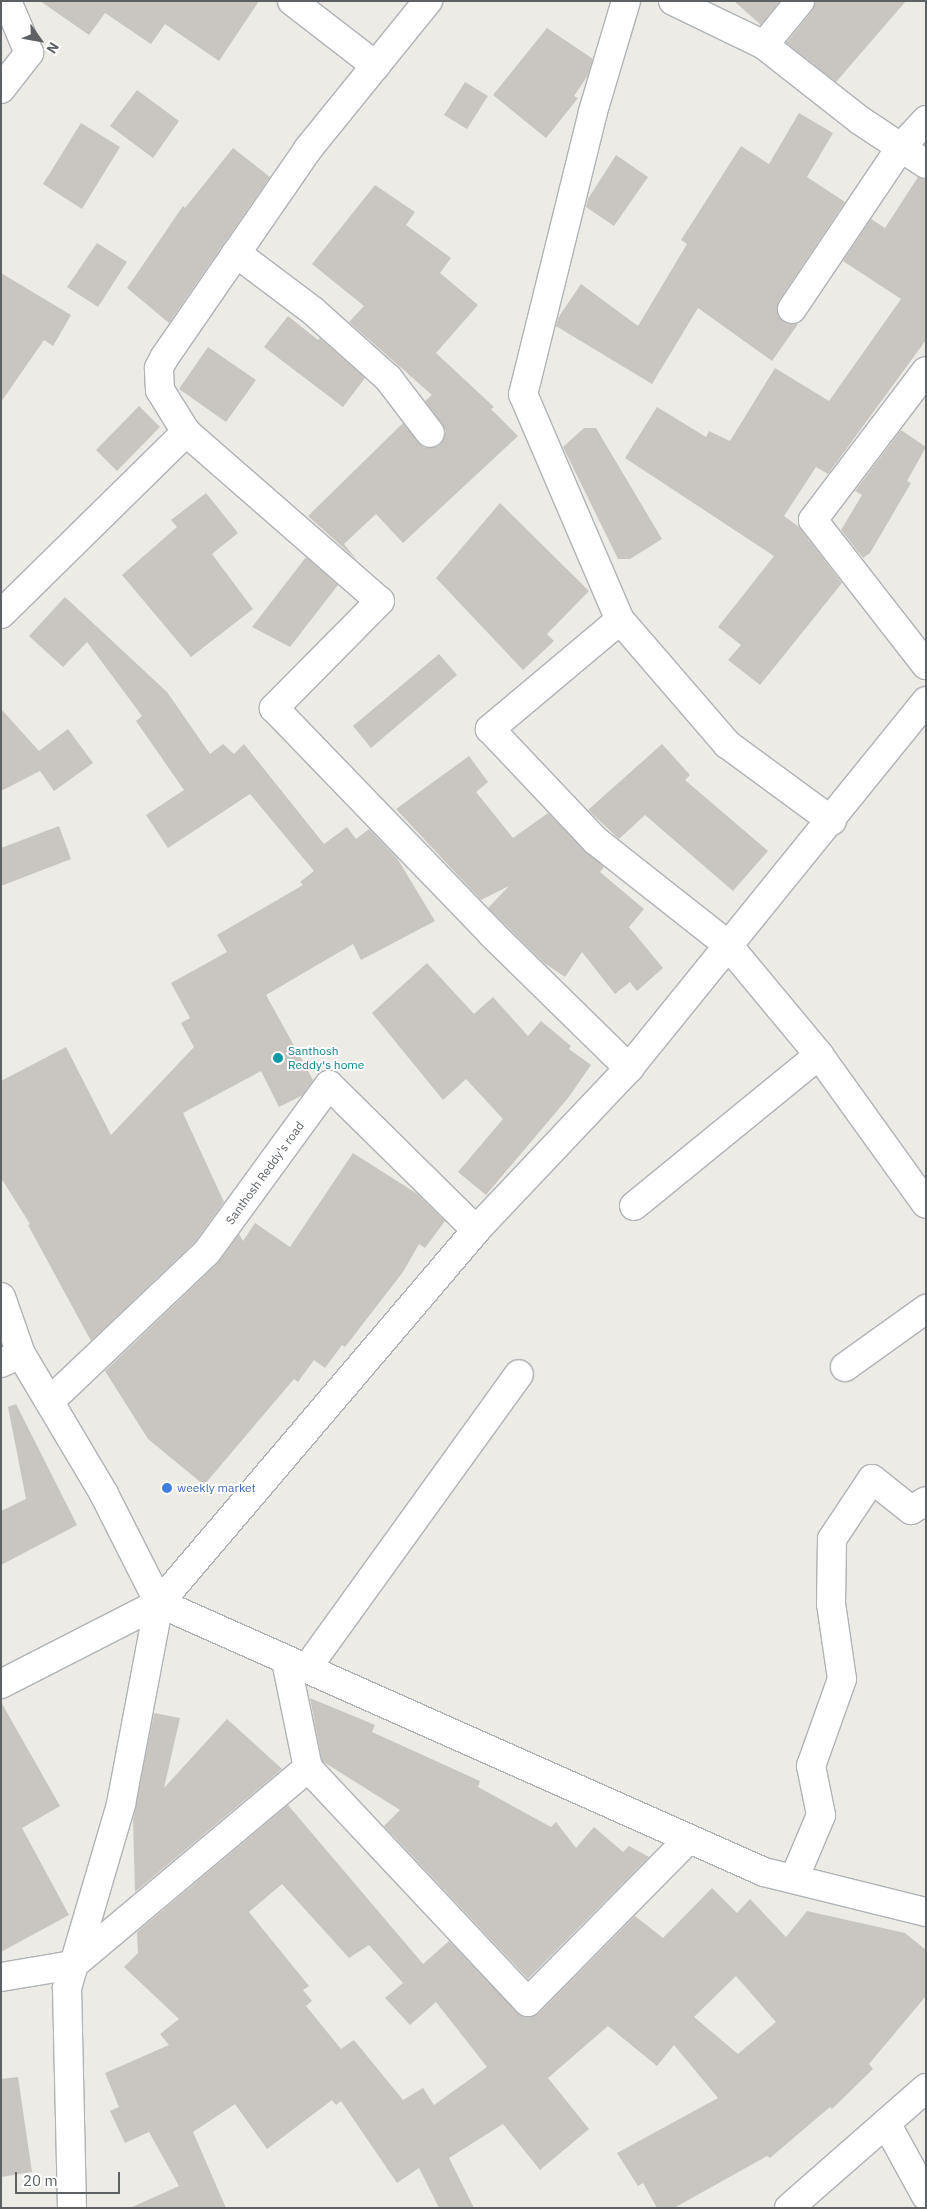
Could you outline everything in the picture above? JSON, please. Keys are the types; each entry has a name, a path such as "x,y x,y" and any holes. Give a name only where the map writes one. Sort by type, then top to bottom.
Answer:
{"street":[{"path":"1,89 29,53 7,1"},
{"path":"292,1 376,66"},
{"path":"428,1 308,149 236,253 159,368 160,390 186,432 380,601 274,708 492,934 629,1068"},
{"path":"626,1 593,112 523,394 620,620 726,744 832,821"},
{"path":"674,1 764,46 901,148 926,164"},
{"path":"764,46 800,1"},
{"path":"792,308 901,148 926,120"},
{"path":"236,253 313,311 388,378 430,434"},
{"path":"926,370 813,520 926,664"},
{"path":"1,614 186,432"},
{"path":"620,620 490,729 596,841 727,944 819,1055 926,1204"},
{"path":"1,1684 159,1603 476,1230 629,1068 727,944 832,821 926,702"},
{"path":"634,1206 819,1055"},
{"name":"Santhosh Reddy's road","path":"50,1401 208,1252 329,1085 476,1230"},
{"path":"1,1296 11,1358 50,1401 104,1494 159,1603 121,1804 67,1988 72,2208"},
{"path":"844,1367 926,1309"},
{"path":"519,1374 297,1665 308,1768 528,2002 688,1840"},
{"path":"794,1879 821,1815 811,1766 842,1679 831,1604 832,1539 872,1479 911,1510 926,1501"},
{"path":"159,1603 688,1840 764,1872 926,1912"},
{"path":"1,1977 73,1965 308,1768"},
{"path":"789,2208 926,2088"},
{"path":"886,2123 926,2196"}],"building":[{"path":"40,1 259,1 219,61 165,24 151,44 105,13 89,35"},
{"path":"734,1 780,1 761,25"},
{"path":"815,1 906,1 836,82 786,43 812,11"},
{"path":"547,28 593,59 588,75 574,96 578,98 546,138 493,95"},
{"path":"465,82 488,96 467,129 444,115"},
{"path":"137,90 179,121 153,158 110,126"},
{"path":"799,113 833,133 807,177 845,202 779,301 778,316 784,322 798,324 772,361 698,308 652,384 556,326 558,318 581,284 638,326 687,244 681,240 741,146 769,164"},
{"path":"81,123 120,147 82,209 43,184"},
{"path":"233,148 270,177 169,323 127,288 183,206 185,208"},
{"path":"616,155 648,177 614,226 586,207 588,199"},
{"path":"918,177 926,180 926,340 828,474 816,467 784,516 799,527 842,583 760,685 728,660 741,645 718,627 774,556 625,458 657,407 706,437 709,431 730,441 775,368 829,401 901,299 843,261 871,219 885,228"},
{"path":"375,185 415,212 406,225 451,258 440,273 478,305 436,353 494,407 491,409 518,436 403,543 376,514 344,544 357,560 308,516 403,423 424,448 439,446 446,431 425,401 432,395 349,322 364,306 312,264"},
{"path":"97,243 127,262 98,307 67,287"},
{"path":"1,273 71,315 53,346 44,340 1,402"},
{"path":"288,316 318,340 320,338 365,378 343,407 264,347"},
{"path":"208,347 256,380 226,422 179,389"},
{"path":"139,406 160,427 117,471 96,450"},
{"path":"584,428 596,428 662,539 630,559 618,559 563,447"},
{"path":"901,430 926,447 907,481 911,483 870,553 863,558 841,530 862,495 855,491"},
{"path":"206,493 238,533 212,554 253,609 191,657 122,575 177,527 171,520"},
{"path":"500,503 589,591 547,634 554,641 523,670 436,578"},
{"path":"306,557 338,585 290,647 252,627"},
{"path":"65,597 167,692 210,754 223,744 234,754 244,744 324,844 347,827 356,839 369,829 397,858 435,921 361,960 353,944 266,995 313,1080 303,1095 279,1107 261,1071 183,1113 224,1202 195,1242 91,1341 28,1225 30,1224 1,1178 1,1081 66,1047 111,1135 194,1047 181,1023 190,1018 171,983 227,952 217,935 303,885 300,882 314,871 250,794 168,848 146,815 184,790 136,721 142,716 87,642 63,667 29,636"},
{"path":"439,654 457,675 371,748 353,726"},
{"path":"1,709 39,751 68,729 93,763 54,791 40,771 1,791"},
{"path":"662,744 690,775 685,780 768,851 733,891 645,815 619,839 588,810"},
{"path":"469,756 488,782 476,792 513,838 548,813 604,867 600,872 644,909 629,927 663,968 637,991 630,982 615,994 582,952 565,977 543,962 488,908 509,886 481,900 396,809"},
{"path":"59,826 71,859 1,886 1,848"},
{"path":"427,963 474,1014 493,997 528,1036 541,1021 571,1046 569,1049 591,1065 568,1098 486,1195 458,1172 503,1119 466,1079 443,1100 372,1013"},
{"path":"353,1153 416,1193 445,1221 425,1248 419,1244 403,1272 345,1347 342,1345 325,1368 314,1360 298,1382 294,1379 204,1485 148,1439 105,1371 218,1263 239,1234 243,1241 255,1223 290,1247"},
{"path":"16,1404 77,1525 1,1565 1,1511 26,1499 8,1407"},
{"path":"310,1698 375,1725 372,1732 480,1781 478,1787 551,1827 556,1822 576,1848 594,1827 623,1852 629,1846 649,1857 528,1979 384,1826 400,1810 322,1761"},
{"path":"1,1702 60,1806 22,1828 69,1915 1,1952"},
{"path":"154,1713 180,1718 164,1788 227,1719 282,1769 135,1892 133,1820"},
{"path":"288,1805 423,1964 449,1941 523,2017 539,2013 635,1916 663,1938 712,1888 737,1913 750,1899 786,1937 807,1911 905,1933 926,1950 926,1996 869,2064 873,2069 832,2109 830,2107 770,2158 767,2156 674,2208 657,2208 643,2183 638,2186 617,2153 718,2098 674,2045 657,2066 608,2026 548,2078 589,2129 540,2170 503,2124 449,2158 474,2208 439,2208 419,2168 397,2183 341,2101 336,2105 332,2100 267,2149 235,2104 193,2132 226,2208 130,2208 179,2186 149,2132 125,2143 110,2111 119,2107 105,2073 169,2045 160,2034 179,2019 124,1967 138,1953 137,1932","holes":["282,1884 349,1958 369,1945 403,1983 385,1998 410,2025 436,2002 487,2067 434,2105 423,2088 403,2100 354,2040 341,2049 306,2006 312,2001 303,1990 309,1986 249,1912","736,1976 776,2022 738,2054 694,2017"]},
{"path":"18,2077 32,2172 1,2177 1,2079"}],"place":[{"name":"Santhosh Reddy's home","path":"278,1058"},
{"name":"weekly market","path":"167,1488"}]}
